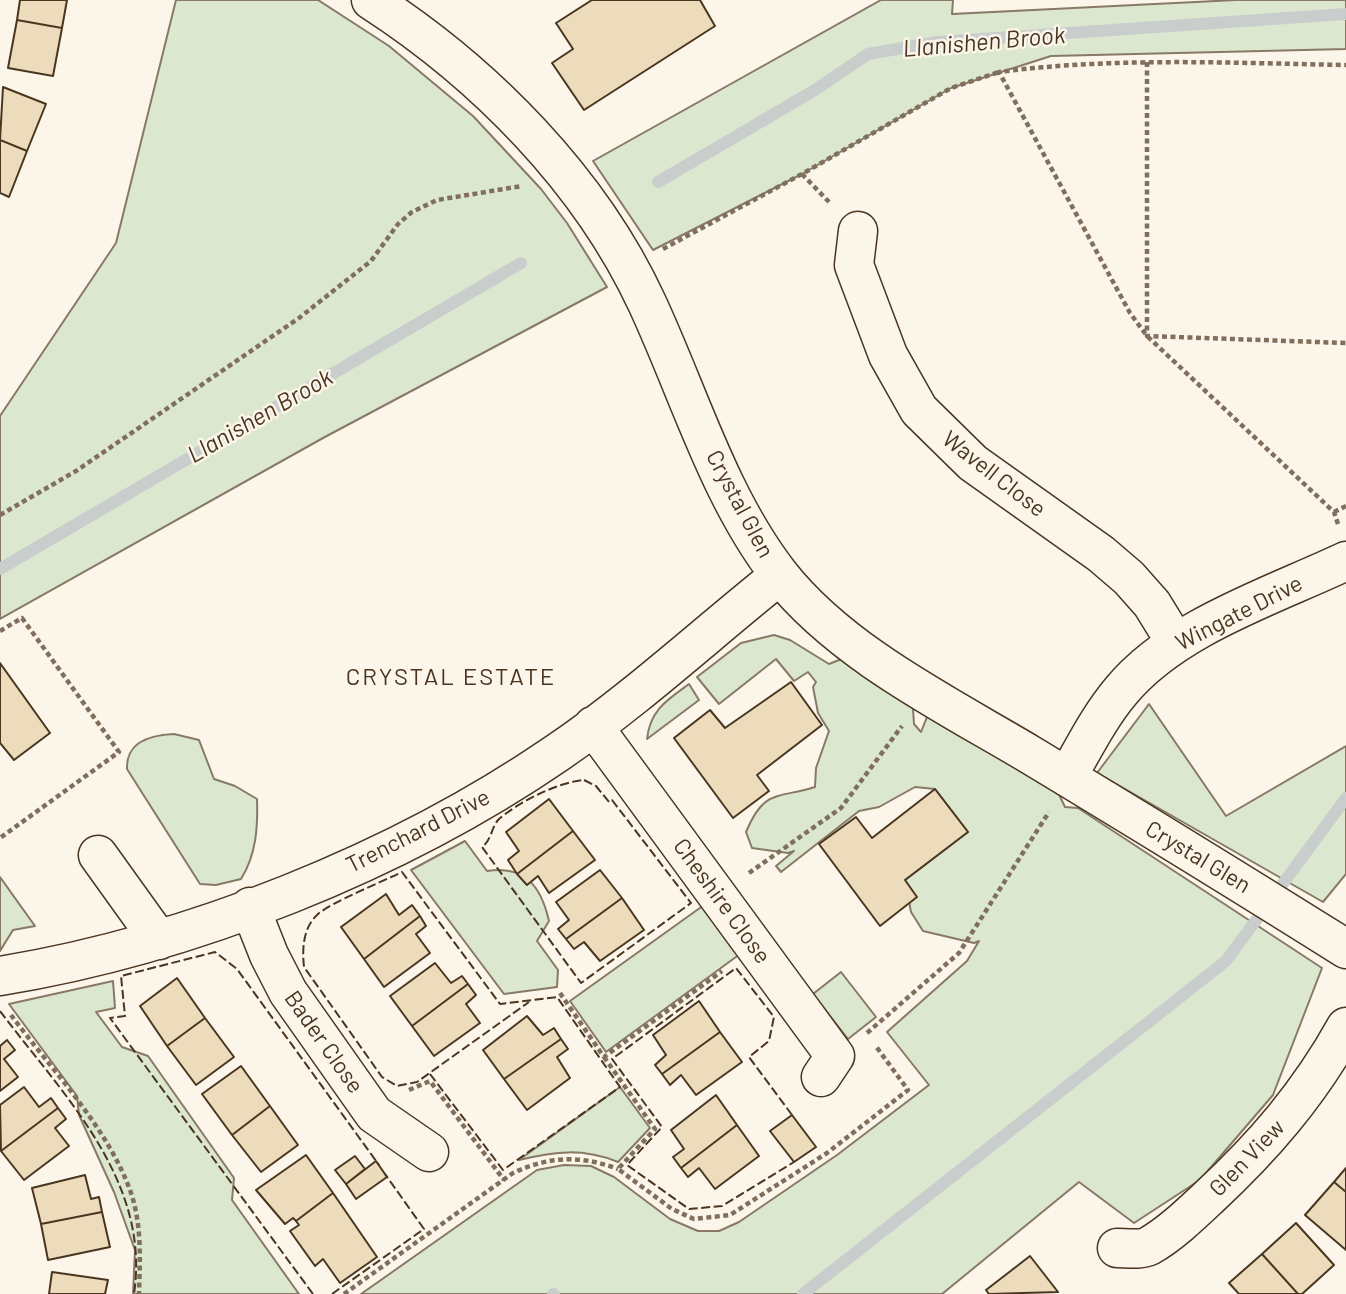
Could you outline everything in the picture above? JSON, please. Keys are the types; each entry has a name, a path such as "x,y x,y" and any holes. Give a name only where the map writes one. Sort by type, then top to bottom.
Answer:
{"street":[{"name":"Crystal Glen","path":"372,0 414,30 485,89 586,201 640,289 733,500 780,575 813,611 1059,794 1240,883 1346,949"},
{"name":"Wavell Close","path":"858,230 853,265 888,355 919,410 973,463 1101,554 1129,579 1152,604 1177,643"},
{"name":"Wingate Drive","path":"1059,794 1121,691 1177,643 1344,547"},
{"name":"Trenchard Drive","path":"4,994 59,966 159,940 250,907 390,849 456,816 528,773 593,726 780,575"},
{"name":"Cheshire Close","path":"593,726 835,1056 821,1077"},
{"path":"98,855 159,940"},
{"name":"Bader Close","path":"250,907 269,955 288,992 374,1114 429,1152"},
{"name":"Glen View","path":"1117,1248 1146,1248 1189,1216 1233,1175 1271,1137 1301,1100 1346,1027"}],"path":[{"path":"650,256 802,174 951,88 999,72 1052,65 1147,62 1346,65"},
{"path":"1147,62 1147,337"},
{"path":"999,72 1130,313 1147,337 1334,512 1344,547"},
{"path":"0,515 76,471 299,318 371,261 398,224 412,212 437,200 522,186 528,191"},
{"path":"1147,337 1346,343"},
{"path":"1334,512 1346,506"},
{"path":"0,631 22,618 119,752 0,838"},
{"path":"746,875 841,808 905,722"},
{"path":"344,1294 513,1173 529,1165 565,1157 593,1160 618,1169 672,1209 694,1219 730,1215 827,1153 908,1090 866,1034 959,953 1059,794"},
{"path":"604,1056 727,968"},
{"path":"560,993 655,1129 618,1169"},
{"path":"4,994 116,1157 131,1194 140,1238 139,1294"}],"green space":[{"path":"176,0 318,0 389,46 473,116 541,189 567,223 607,287 323,438 0,619 0,416 116,243"},
{"path":"881,0 953,0 952,14 1236,0 1346,0 1346,49 1051,56 951,88 802,174 653,250 593,161"},
{"path":"774,635 790,640 829,664 849,656 912,694 914,724 921,732 929,712 1054,784 1065,807 1078,808 1322,968 1273,1095 1200,1180 1134,1223 1079,1182 942,1294 361,1294 537,1170 564,1165 591,1166 614,1177 670,1219 698,1231 719,1231 739,1222 837,1155 929,1085 887,1032 967,961 979,941 974,943 923,931 911,912 905,880 968,832 935,789 915,787 879,807 859,811 781,872 776,866 794,851 788,853 752,848 746,832 765,802 781,795 815,787 816,768 829,731 818,713 813,687 816,682 808,672 794,681 776,659 719,704 697,677 741,643"},
{"path":"689,684 699,700 647,739 656,713"},
{"path":"1149,704 1226,816 1346,746 1346,874 1323,902 1097,773"},
{"path":"174,734 199,740 214,779 235,786 257,799 255,841 241,879 216,885 200,884 127,769 128,759 135,746 149,738"},
{"path":"465,841 487,871 512,871 536,888 549,921 537,941 558,970 557,987 504,994 411,870"},
{"path":"0,877 35,926 13,930 0,951"},
{"path":"704,905 740,954 606,1052 570,1001"},
{"path":"841,972 876,1017 848,1039 813,994"},
{"path":"113,981 115,1008 96,1012 122,1047 148,1056 234,1178 232,1200 299,1294 133,1294 135,1250 114,1192 79,1115 77,1096 9,1004"},
{"path":"620,1087 650,1128 618,1162 569,1152 519,1160"}],"building":[{"path":"20,0 67,0 62,28 17,20"},
{"path":"592,0 700,0 715,26 584,110 552,63 573,49 556,23"},
{"path":"17,20 62,28 53,76 8,68"},
{"path":"3,87 46,104 27,151 0,140"},
{"path":"0,140 27,151 9,197 0,193"},
{"path":"0,663 50,733 14,760 0,743"},
{"path":"791,682 822,725 757,775 769,791 733,818 674,738 710,710 725,728"},
{"path":"935,789 968,832 905,880 917,897 880,926 819,844 856,817 872,838"},
{"path":"549,799 573,831 517,874 508,860 519,851 506,832"},
{"path":"573,831 595,860 549,893 538,876 527,885 517,874"},
{"path":"600,870 622,898 566,939 558,929 569,920 556,902"},
{"path":"386,894 399,915 412,905 420,916 364,959 341,927"},
{"path":"622,898 644,930 600,961 584,942 574,949 566,939"},
{"path":"420,916 426,926 416,934 430,953 384,987 364,959"},
{"path":"435,963 451,983 462,976 468,984 412,1026 390,996"},
{"path":"177,978 205,1018 167,1046 140,1006"},
{"path":"468,984 476,995 466,1004 480,1023 434,1056 412,1026"},
{"path":"699,1001 720,1032 662,1074 655,1065 666,1055 653,1035"},
{"path":"527,1016 543,1035 554,1028 561,1039 504,1079 483,1050"},
{"path":"205,1018 234,1057 196,1085 167,1046"},
{"path":"720,1032 742,1062 696,1095 681,1075 670,1085 662,1074"},
{"path":"561,1039 568,1049 557,1057 570,1078 527,1110 504,1079"},
{"path":"7,1040 15,1050 4,1059 18,1077 0,1091 0,1046"},
{"path":"241,1066 270,1106 232,1135 202,1094"},
{"path":"24,1087 39,1107 51,1098 58,1108 1,1151 0,1105"},
{"path":"716,1095 737,1125 681,1168 673,1157 684,1149 671,1130"},
{"path":"270,1106 298,1145 261,1172 232,1135"},
{"path":"58,1108 66,1119 55,1128 69,1146 24,1180 1,1151"},
{"path":"792,1115 816,1147 794,1162 770,1131"},
{"path":"737,1125 759,1156 715,1189 699,1168 688,1177 681,1168"},
{"path":"306,1155 333,1193 296,1221 293,1218 285,1224 256,1190"},
{"path":"355,1156 365,1169 346,1184 335,1170"},
{"path":"376,1161 387,1177 356,1199 346,1184"},
{"path":"1346,1168 1346,1192 1334,1182"},
{"path":"85,1175 91,1199 99,1197 102,1212 41,1224 32,1188"},
{"path":"1334,1182 1346,1192 1346,1250 1305,1215"},
{"path":"333,1193 377,1257 340,1283 323,1259 315,1266 290,1231 299,1225 296,1221"},
{"path":"102,1212 110,1247 48,1260 41,1224"},
{"path":"1296,1223 1334,1265 1302,1294 1298,1294 1262,1254"},
{"path":"1262,1254 1298,1294 1239,1294 1229,1283"},
{"path":"1030,1256 1058,1292 989,1294 986,1290"},
{"path":"52,1272 108,1280 105,1294 49,1294"}],"waterway":[{"name":"Llanishen Brook","path":"658,182 815,90 868,54 937,42 1346,14"},
{"name":"Llanishen Brook","path":"0,569 521,263"},
{"path":"803,1294 1226,961 1346,798"}],"fence":[{"path":"584,780 596,786 609,802 612,800 691,903 581,983 482,847 499,819 517,806 551,789 584,780"},
{"path":"430,1074 503,1170 620,1087 557,997 500,1004 402,872 323,910 312,920 306,932 304,967 382,1077 397,1086 417,1082 529,1002"},
{"path":"313,1294 110,1018 125,1016 121,976 215,952 237,969 379,1165"},
{"path":"792,1115 749,1057 769,1041 774,1017 736,968 612,1059 662,1127 627,1165 689,1209 722,1206 794,1162"},
{"path":"0,1011 75,1107 116,1177 129,1213 136,1253 134,1294"},
{"path":"332,1294 424,1229 385,1174"}],"district":[{"name":"CRYSTAL ESTATE","path":"451,677"}]}
